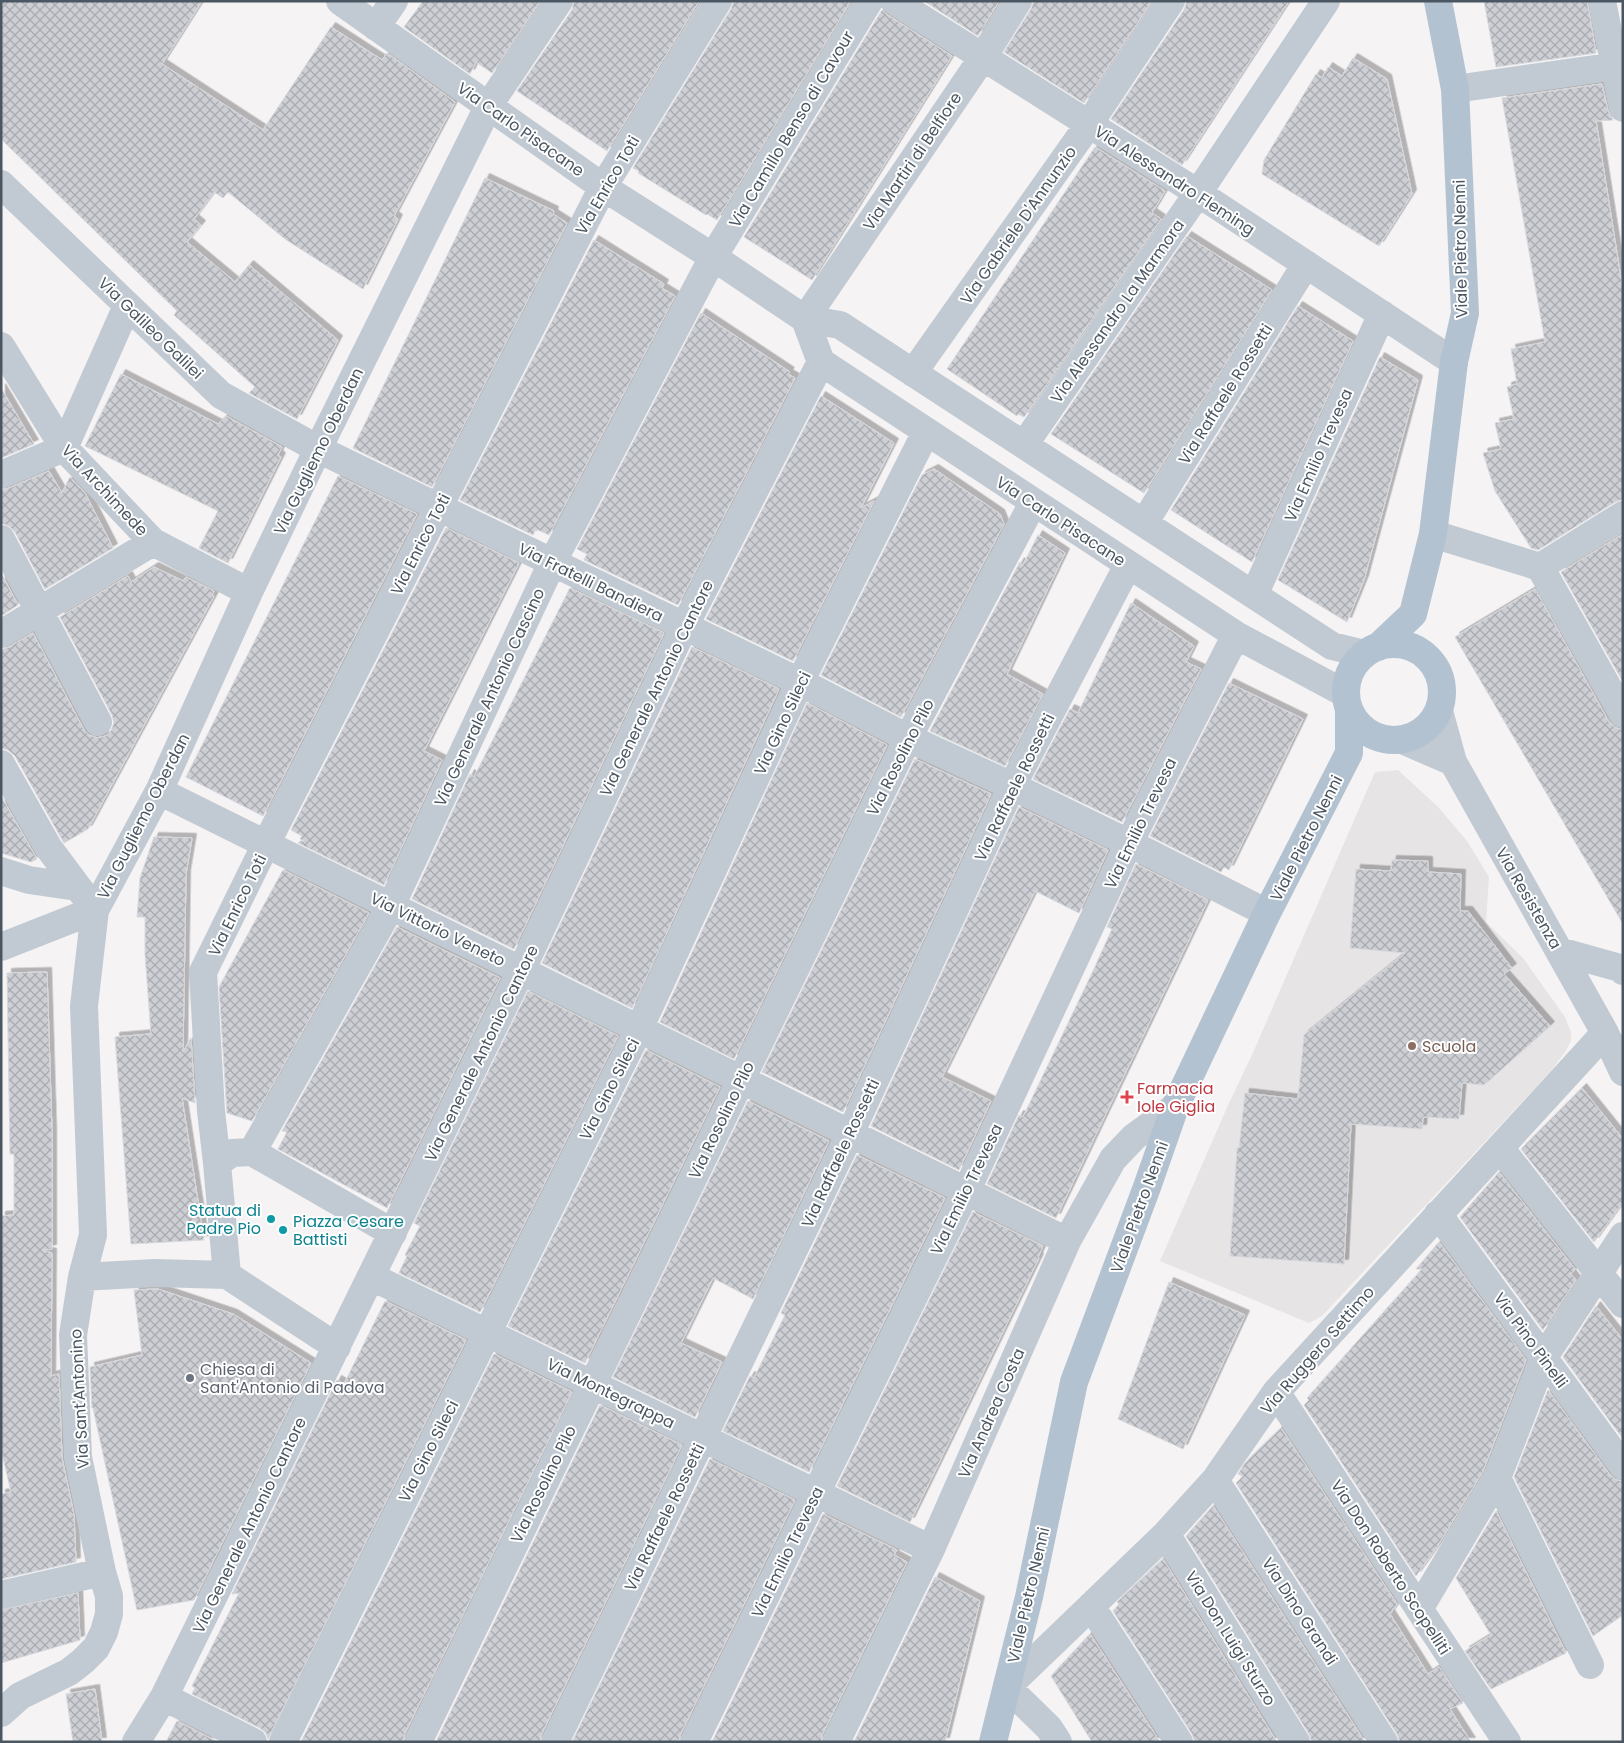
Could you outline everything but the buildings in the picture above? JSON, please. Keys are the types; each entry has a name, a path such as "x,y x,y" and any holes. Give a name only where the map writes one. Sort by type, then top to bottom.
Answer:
{"main road":[{"name":"Viale Pietro Nenni","path":"993,1742 1029,1597 1074,1382 1147,1188 1175,1107 1267,914 1349,753 1348,679 1354,665 1413,614 1433,534 1454,362 1465,312 1455,89 1438,1"},
{"path":"1349,753 1418,735 1430,725 1439,711 1442,694 1440,679 1413,614"},
{"path":"1371,651 1393,644 1409,646 1433,664"},
{"path":"1348,702 1358,724 1370,734 1394,740"}],"street":[{"name":"Via Carlo Pisacane","path":"340,1 603,187 713,257 805,319 840,325 1332,646 1371,651"},
{"path":"376,27 394,1"},
{"name":"Via Gugliemo Oberdan","path":"95,910 159,791 249,592 318,449 490,106 559,1"},
{"name":"Via Enrico Toti","path":"217,1163 211,1111 204,972 266,844 603,187 718,1"},
{"name":"Via Camillo Benso di Cavour","path":"713,257 869,1"},
{"name":"Via Alessandro Fleming","path":"894,1 1198,193 1454,362"},
{"name":"Via Martiri di Belfiore","path":"805,319 983,57 1018,1"},
{"name":"Via Gabriele D'Annunzio","path":"913,373 1089,124 1171,1"},
{"name":"Via Alessandro La Marmora","path":"1024,445 1198,193 1326,1"},
{"path":"1602,1 1619,65 1623,108"},
{"path":"1455,89 1619,65"},
{"name":"Via Galileo Galilei","path":"1,184 222,395 318,449"},
{"name":"Via Generale Antonio Cascino","path":"257,1143 391,906 552,563 713,257"},
{"name":"Via Raffaele Rossetti","path":"1144,523 1306,264"},
{"path":"1,475 64,448 127,306"},
{"name":"Via Emilio Trevesa","path":"1254,595 1382,314"},
{"path":"805,319 821,362"},
{"name":"Via Archimede","path":"1,346 64,448 153,542 249,592"},
{"name":"Via Carlo Pisacane","path":"821,362 1236,635 1348,702"},
{"name":"Via Generale Antonio Cantore","path":"136,1742 164,1698 326,1340 372,1277 522,971 684,627 821,362"},
{"name":"Via Gino Sileci","path":"283,1742 639,1029 800,682 926,432"},
{"name":"Via Fratelli Bandiera","path":"318,449 800,682 908,738 1129,843 1267,914"},
{"name":"Via Rosolino Pilo","path":"418,1742 908,738 1033,502"},
{"path":"1540,567 1623,515"},
{"path":"1433,534 1540,567 1623,714"},
{"path":"1,539 98,722"},
{"path":"1,634 153,542"},
{"name":"Via Raffaele Rossetti","path":"555,1742 850,1134 1012,786 1128,564"},
{"name":"Via Emilio Trevesa","path":"694,1742 966,1192 1129,843 1236,635"},
{"name":"Via Resistenza","path":"1439,711 1452,762 1605,1033 1623,1072"},
{"path":"1394,740 1452,762"},
{"path":"1,764 48,848 95,910 1,947"},
{"name":"Via Vittorio Veneto","path":"159,791 966,1192 1067,1240"},
{"path":"1,871 29,880 77,887"},
{"name":"Via Sant'Antonino","path":"1,1713 20,1696 69,1672 84,1662 96,1648 104,1632 109,1614 109,1596 102,1572 78,1457 73,1335 82,1277 93,1235 84,1006 95,910"},
{"path":"1558,951 1620,968 1623,971"},
{"name":"Via Ruggero Settimo","path":"1007,1687 1166,1534 1215,1480 1276,1392 1605,1033"},
{"name":"Via Andrea Costa","path":"836,1742 931,1549 1067,1240 1113,1159 1134,1136 1175,1107"},
{"path":"217,1275 217,1163 232,1153 257,1143 368,1220 393,1234"},
{"path":"1500,1148 1623,1304"},
{"name":"Via Pino Pinelli","path":"1438,1214 1623,1466"},
{"path":"1419,1609 1497,1478 1544,1357 1623,1236"},
{"path":"82,1277 156,1273 217,1275 326,1340"},
{"name":"Via Montegrappa","path":"372,1277 931,1549"},
{"name":"Via Don Roberto Scopelliti","path":"1276,1392 1507,1742"},
{"path":"1497,1478 1590,1665"},
{"name":"Via Dino Grandi","path":"1215,1480 1384,1742"},
{"name":"Via Don Luigi Sturzo","path":"1166,1534 1296,1742"},
{"path":"1,1594 102,1572"},
{"path":"1091,1606 1179,1742"},
{"path":"1007,1687 1049,1728 1058,1742"},
{"path":"164,1698 253,1742"}],"shaded area":[{"name":"Scuola","path":"1398,770 1438,807 1467,841 1489,877 1486,922 1523,958 1565,1017 1571,1032 1571,1041 1551,1071 1322,1316 1309,1323 1160,1261 1375,772"}],"place":[{"name":"Scuola","path":"1412,1046"},
{"name":"Farmacia Iole Giglia","path":"1127,1097"},
{"name":"Statua di Padre Pio","path":"271,1219"},
{"name":"Piazza Cesare Battisti","path":"283,1230"},
{"name":"Chiesa di Sant'Antonio di Padova","path":"190,1378"}]}
